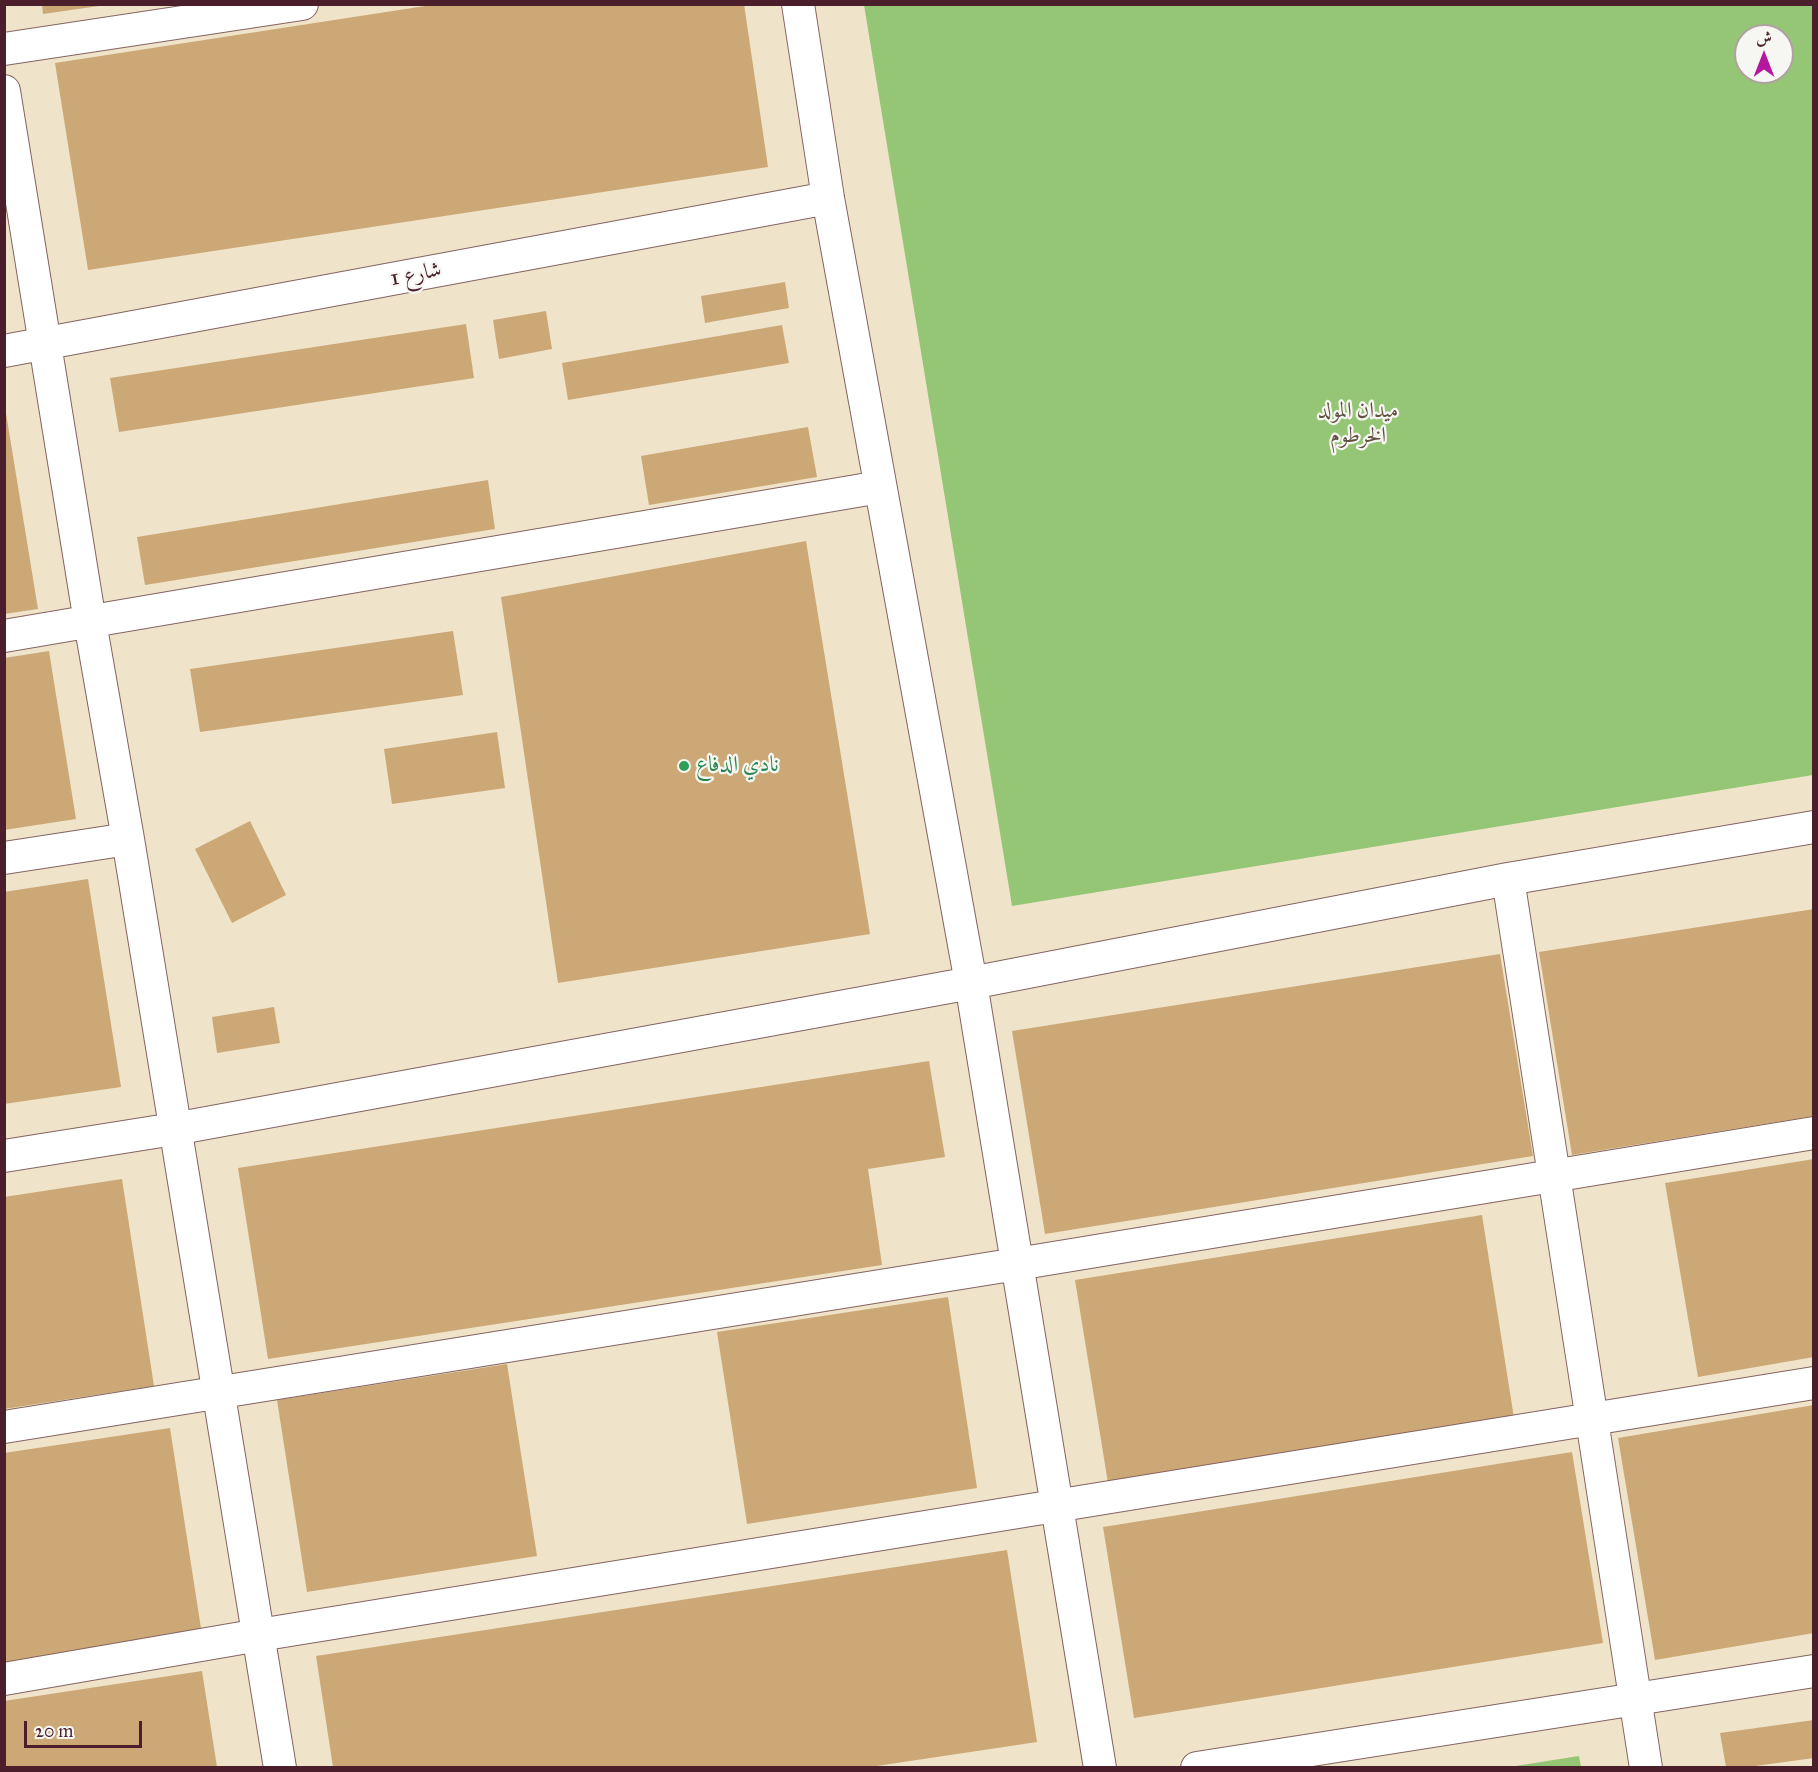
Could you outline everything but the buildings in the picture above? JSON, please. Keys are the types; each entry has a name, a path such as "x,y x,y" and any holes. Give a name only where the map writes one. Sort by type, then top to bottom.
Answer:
{"street":[{"path":"4,49 303,4"},
{"path":"798,4 828,198 970,983 1100,1767"},
{"path":"4,92 280,1767"},
{"name":"شارع 1","path":"4,351 828,198"},
{"path":"4,636 880,487"},
{"path":"4,1156 174,1129 970,983 1508,879 1814,827"},
{"path":"4,858 128,839"},
{"path":"1508,879 1646,1767"},
{"path":"4,1427 219,1394 1814,1133"},
{"path":"4,1679 259,1635 1814,1383"},
{"path":"1197,1767 1814,1671"}],"green space":[{"name":"ميدان المولد الخرطوم","path":"864,5 1813,5 1813,775 1012,906"},
{"path":"1579,1756 1581,1767 1509,1767"}],"place":[{"name":"نادي الدفاع","path":"684,766"}]}
